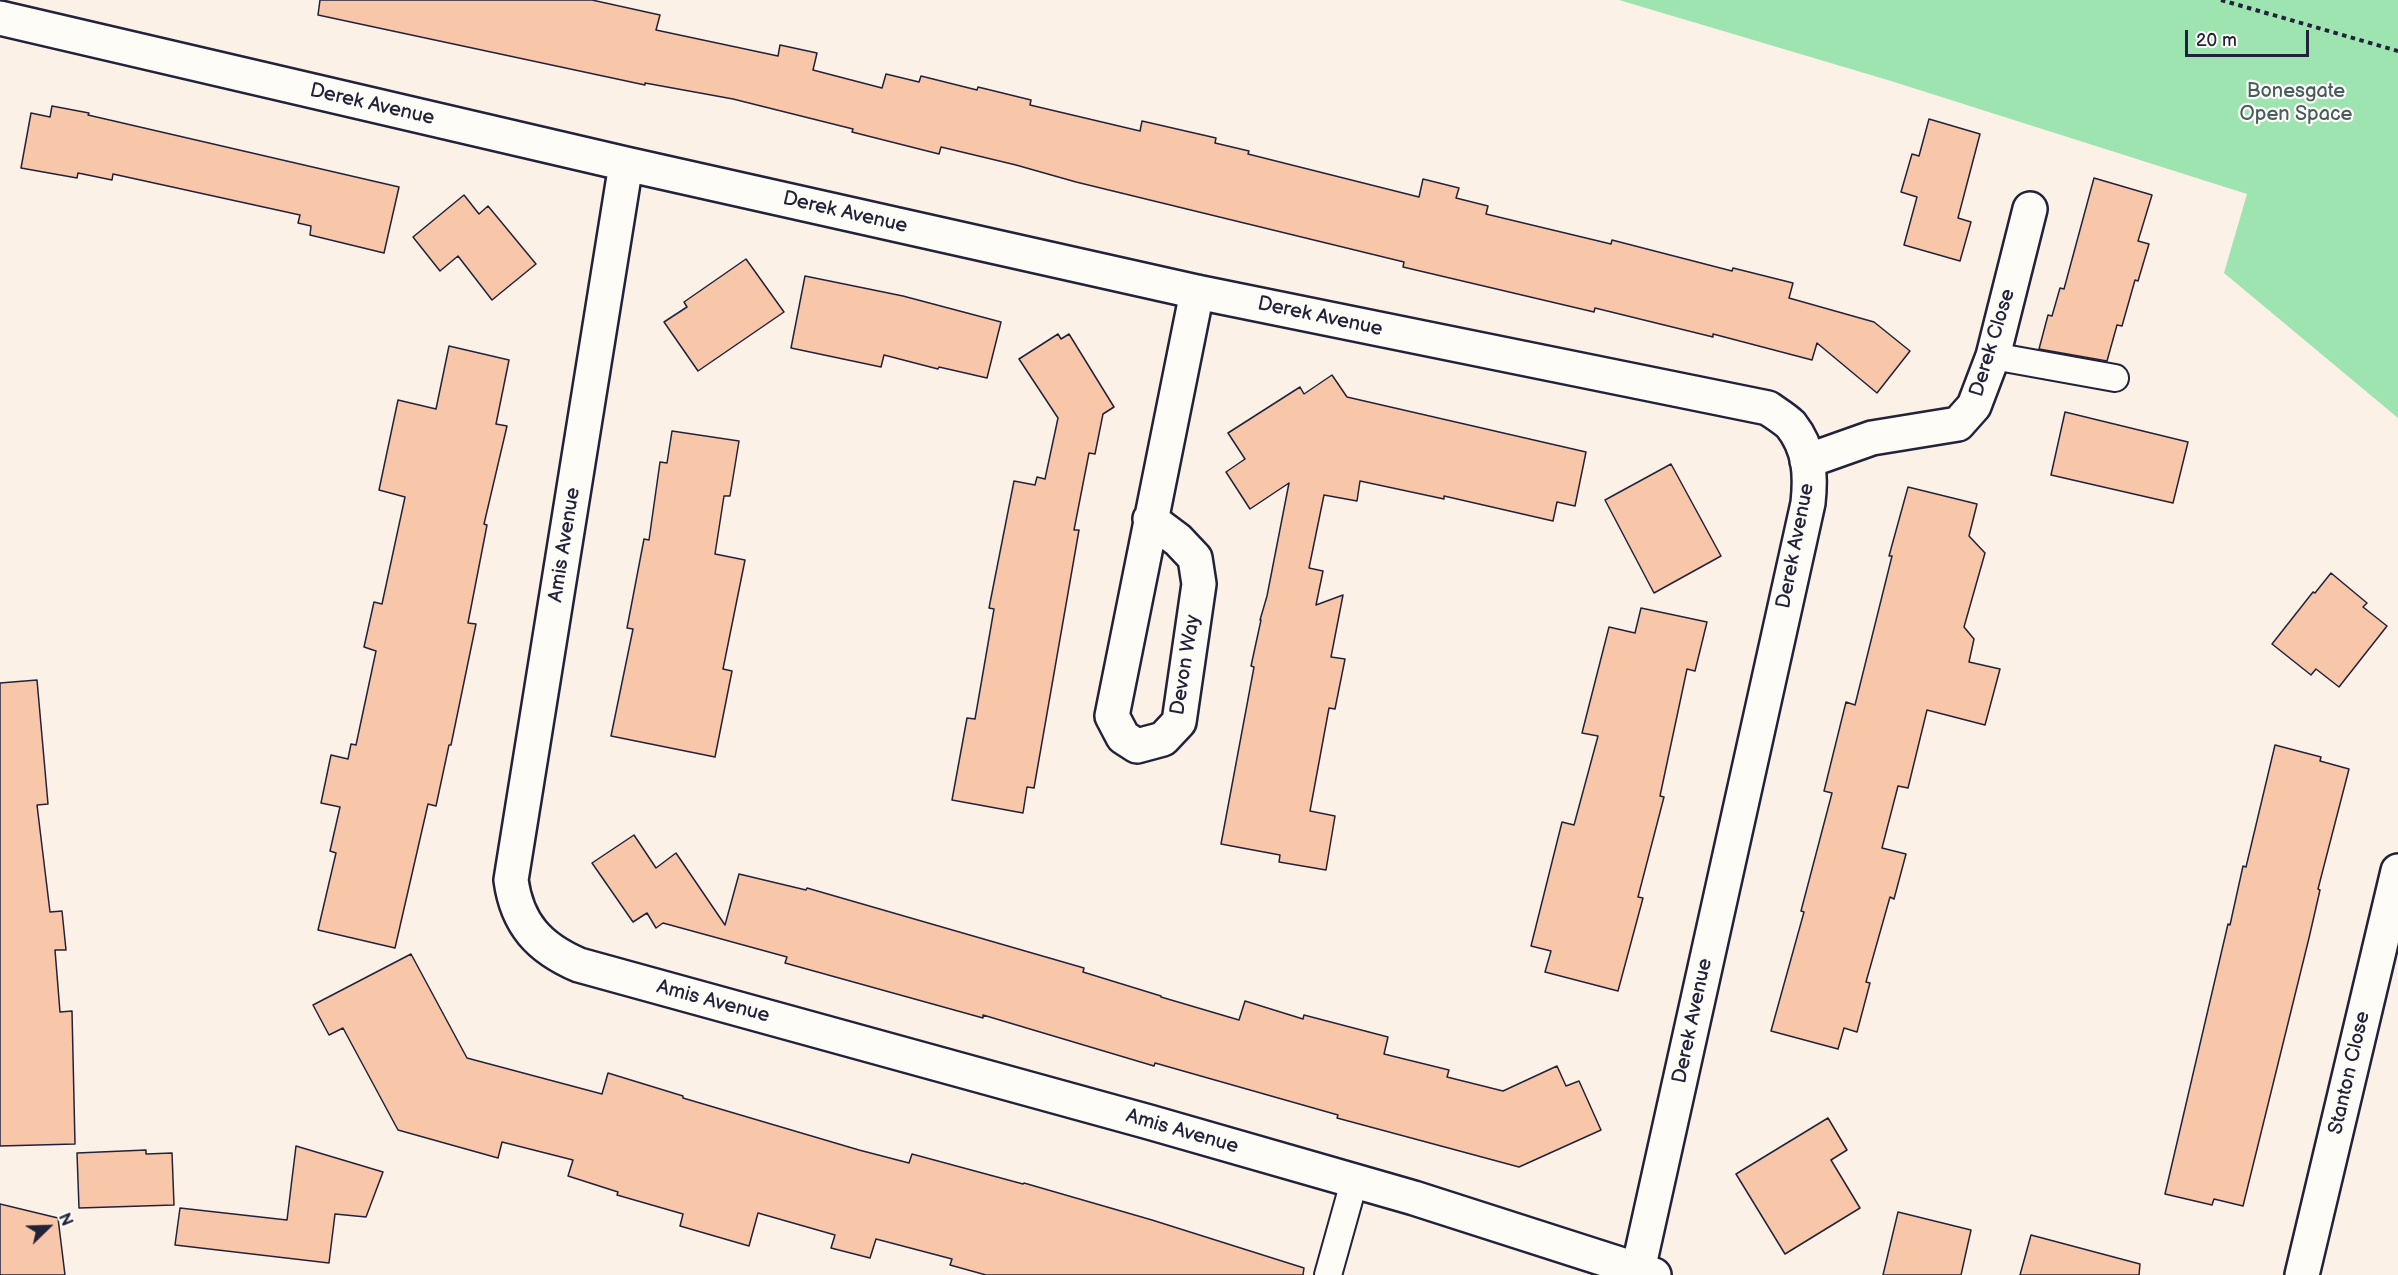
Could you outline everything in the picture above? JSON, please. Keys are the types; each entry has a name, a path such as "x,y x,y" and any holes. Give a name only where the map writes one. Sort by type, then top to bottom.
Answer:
{"street":[{"name":"Derek Avenue","path":"0,18 626,164 1197,292 1768,408 1790,424 1804,448 1811,475 1808,503 1646,1273"},
{"name":"Amis Avenue","path":"626,164 511,880 517,908 526,925 540,942 560,956 579,965 1149,1122 1354,1182 1646,1273"},
{"name":"Derek Close","path":"1807,461 1872,438 1958,424 1974,406 1993,356 2030,209"},
{"name":"Devon Way","path":"1150,519 1178,540 1195,558 1199,584 1179,722 1163,739 1137,746 1123,737 1112,716 1150,519 1197,292"},
{"name":"Stanton Close","path":"2302,1275 2398,871"}],"lane":[{"path":"1993,356 2115,378"},
{"path":"1328,1275 1354,1182"}],"path":[{"path":"2221,0 2398,51"}],"green space":[{"name":"Bonesgate Open Space","path":"1619,0 2398,0 2398,418 2224,273 2247,194 1891,81"}],"building":[{"path":"320,0 592,0 660,15 656,30 778,56 780,45 817,53 813,70 882,88 886,74 919,82 921,76 977,90 978,87 1031,100 1030,105 1140,131 1142,121 1216,138 1215,143 1249,151 1248,154 1419,197 1423,179 1459,188 1456,198 1488,206 1486,214 1611,244 1612,240 1732,271 1733,268 1793,283 1789,298 1874,322 1910,351 1877,393 1817,343 1812,360 1713,334 1713,337 1595,308 1594,312 1403,267 1404,262 941,147 939,154 852,132 853,129 733,99 645,83 645,85 318,15"},
{"path":"52,106 399,187 384,253 310,235 311,226 298,223 300,215 113,174 112,180 78,173 77,178 21,168 31,113 50,117"},
{"path":"1929,119 1980,134 1958,218 1971,222 1960,261 1904,245 1917,197 1901,192 1912,154 1919,156"},
{"path":"2094,178 2152,195 2138,241 2149,244 2138,281 2135,280 2122,326 2117,325 2107,361 2039,349 2048,315 2052,316 2060,288 2064,289"},
{"path":"464,195 479,214 488,206 536,264 492,300 458,256 440,271 413,237"},
{"path":"746,259 784,312 698,371 664,322 687,307 684,302"},
{"path":"805,276 903,296 1001,322 987,378 939,367 938,369 884,355 881,367 791,348"},
{"path":"1058,334 1061,339 1069,334 1114,407 1103,414 1095,454 1089,453 1074,530 1079,530 1034,788 1027,787 1023,813 952,800 967,718 975,719 994,609 989,608 1014,481 1035,485 1037,477 1045,479 1058,418 1019,359"},
{"path":"449,346 509,360 496,424 507,426 484,524 487,525 468,623 476,624 451,745 449,745 436,806 428,804 395,948 318,930 336,853 330,851 340,807 321,803 331,755 348,759 351,744 356,745 376,651 364,647 374,602 382,604 405,497 379,490 398,400 436,409"},
{"path":"1332,375 1347,397 1586,452 1575,506 1557,502 1553,521 1444,496 1444,499 1360,481 1357,501 1324,495 1309,568 1323,571 1316,605 1343,595 1331,657 1345,659 1335,709 1329,708 1310,811 1335,816 1326,870 1279,862 1280,855 1221,844 1254,667 1251,666 1289,483 1250,509 1226,472 1245,459 1228,433 1300,387 1304,394"},
{"path":"2065,412 2188,442 2173,503 2051,475"},
{"path":"672,431 739,441 730,496 724,496 715,554 745,560 723,669 732,671 715,757 611,736 633,629 627,628 644,539 649,540 660,462 667,463"},
{"path":"1671,464 1721,556 1654,593 1605,500"},
{"path":"1908,487 1977,504 1969,536 1985,553 1964,627 1974,639 1969,662 2000,669 1985,725 1927,710 1908,788 1898,786 1882,848 1906,854 1894,899 1890,897 1866,982 1870,983 1857,1032 1844,1028 1838,1049 1771,1031 1804,912 1801,911 1832,793 1824,791 1846,702 1855,705 1892,556 1889,556"},
{"path":"2331,573 2367,603 2363,607 2387,626 2339,687 2316,669 2311,675 2272,644"},
{"path":"1641,608 1707,622 1695,671 1687,669 1660,796 1664,797 1638,897 1643,898 1618,991 1545,972 1551,951 1531,946 1562,822 1574,825 1598,736 1582,733 1609,627 1635,633"},
{"path":"37,680 48,804 37,805 50,912 62,911 66,950 55,950 60,1012 72,1011 75,1144 0,1146 0,683"},
{"path":"2275,745 2321,757 2320,761 2349,769 2318,889 2320,890 2309,938 2243,1206 2214,1199 2212,1205 2165,1194 2228,924 2230,925 2243,866 2246,867"},
{"path":"634,835 656,868 676,853 725,925 739,874 806,890 807,888 1084,968 1083,972 1239,1020 1245,1001 1303,1019 1304,1015 1388,1037 1384,1054 1449,1070 1447,1077 1503,1091 1557,1066 1566,1086 1579,1081 1601,1130 1519,1167 1337,1118 1338,1115 1155,1063 1154,1066 983,1015 983,1018 785,963 787,957 663,923 656,928 647,913 633,922 592,863"},
{"path":"411,954 467,1058 602,1094 608,1073 683,1096 683,1098 859,1150 909,1163 912,1154 1152,1220 1304,1268 1303,1275 986,1275 950,1265 952,1259 876,1239 870,1258 831,1248 835,1235 758,1213 749,1246 680,1226 683,1214 617,1195 618,1192 568,1176 573,1160 502,1142 498,1158 398,1130 343,1028 329,1035 313,1005"},
{"path":"1828,1118 1847,1150 1831,1160 1860,1208 1785,1254 1736,1174"},
{"path":"296,1146 383,1172 366,1217 335,1214 329,1263 175,1245 180,1208 287,1220"},
{"path":"146,1150 146,1154 172,1153 174,1205 79,1208 77,1153"},
{"path":"0,1204 58,1218 65,1275 0,1275"},
{"path":"1898,1212 1971,1230 1961,1275 1883,1275"},
{"path":"2031,1235 2140,1264 2139,1275 2020,1275"}]}
